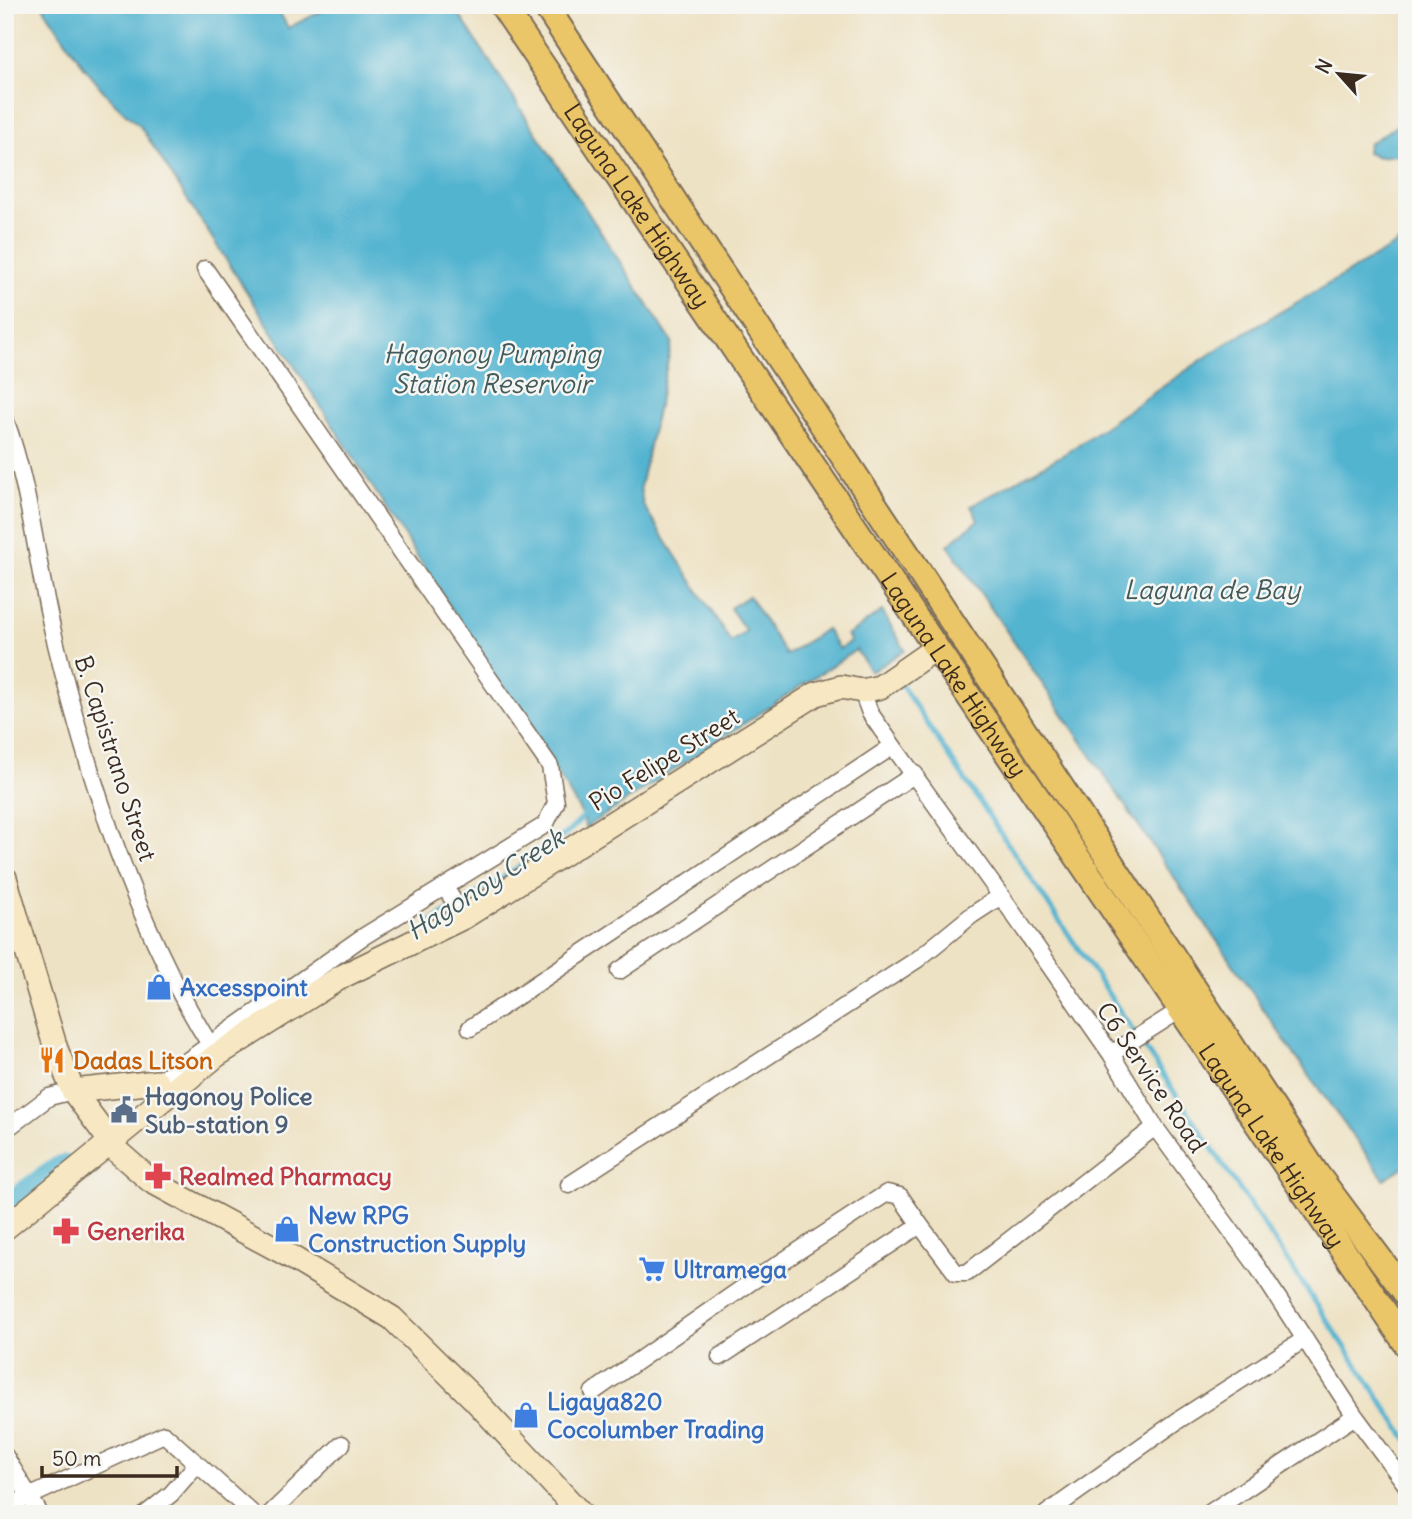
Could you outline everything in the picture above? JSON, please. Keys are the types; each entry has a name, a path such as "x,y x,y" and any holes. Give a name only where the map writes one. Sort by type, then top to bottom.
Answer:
{"main road":[{"name":"Laguna Lake Highway","path":"502,5 926,655 1171,1017 1407,1345"},
{"name":"Laguna Lake Highway","path":"545,5 1316,1173 1407,1294"},
{"path":"871,689 926,655"},
{"name":"Pio Felipe Street","path":"5,1228 69,1177 105,1136 213,1049 461,913 816,694 841,687 871,689"},
{"path":"5,878 56,1049 73,1091 105,1136 135,1169 151,1181 342,1286 392,1318 581,1514"},
{"path":"73,1091 157,1082"},
{"path":"69,1177 114,1164 135,1169"}],"street":[{"path":"157,1082 213,1049 361,938 448,891 545,825 556,803 550,766 205,269"},
{"name":"B. Capistrano Street","path":"5,419 21,471 53,634 83,748 134,890 173,981 213,1049"},
{"name":"C6 Service Road","path":"871,689 870,713 1116,1051 1156,1127 1259,1269 1355,1416 1407,1486"},
{"path":"470,1028 893,746"},
{"path":"619,971 915,774"},
{"path":"448,891 461,913"},
{"path":"569,1185 918,960 972,915 1001,896"},
{"path":"1116,1051 1201,995"},
{"path":"5,1130 49,1097 73,1091"},
{"path":"593,1392 751,1282 887,1193 900,1196 956,1273 967,1273 1156,1127"},
{"path":"720,1357 920,1225"},
{"path":"1046,1514 1180,1419 1305,1339"},
{"path":"1208,1514 1355,1416"},
{"path":"5,1508 31,1499 164,1434 245,1511"},
{"path":"270,1514 342,1444"},
{"path":"5,1456 40,1514"},
{"path":"146,1514 171,1494 197,1464"}],"water":[{"name":"Hagonoy Pumping Station Reservoir","path":"42,5 276,5 288,28 324,10 323,5 453,5 672,342 640,487 643,505 731,642 746,631 730,608 749,596 786,655 826,629 839,649 851,641 847,636 882,611 905,650 871,672 856,650 585,828 584,818 567,789 140,126 98,85"},
{"path":"1407,119 1407,154 1378,157 1367,152 1368,144"},
{"name":"Laguna de Bay","path":"1407,238 1407,1165 1384,1179 1298,1060 948,545 978,520 971,506 1066,453 1222,346"}],"waterway":[{"path":"898,680 1407,1439"},
{"name":"Hagonoy Creek","path":"432,921 541,852 563,836 585,812"},
{"name":"Hagonoy Creek","path":"5,1212 63,1171"}],"place":[{"name":"Axcesspoint","path":"159,987"},
{"name":"Dadas Litson","path":"52,1060"},
{"name":"Hagonoy Police Sub-station 9","path":"124,1110"},
{"name":"Realmed Pharmacy","path":"158,1176"},
{"name":"New RPG Construction Supply","path":"287,1229"},
{"name":"Generika","path":"66,1231"},
{"name":"Ultramega","path":"652,1269"},
{"name":"Ligaya820 Cocolumber Trading","path":"526,1415"}]}
